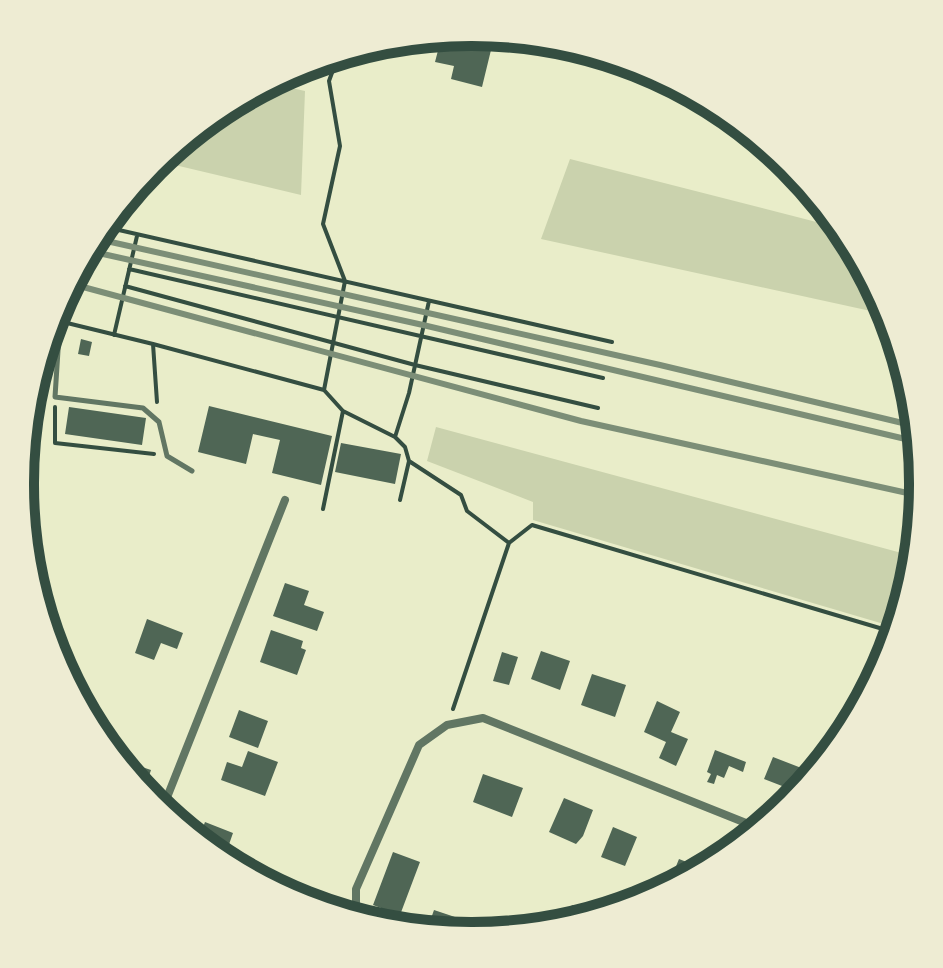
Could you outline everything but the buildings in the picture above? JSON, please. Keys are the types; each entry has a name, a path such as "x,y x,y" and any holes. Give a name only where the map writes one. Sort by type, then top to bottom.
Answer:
{"street":[{"path":"167,798 285,500"},
{"path":"356,906 356,889 419,745 447,725 483,718 747,823"}],"lane":[{"path":"59,338 55,397 143,408 159,422 167,456 192,471"}],"path":[{"path":"324,390 345,281 323,224 340,146 329,81 333,69"},
{"path":"116,230 612,342"},
{"path":"114,335 137,236"},
{"path":"129,269 603,378"},
{"path":"125,286 415,365 598,408"},
{"path":"395,437 429,301"},
{"path":"65,322 324,390 343,411 395,437 405,447 409,461 400,500"},
{"path":"153,344 159,422"},
{"path":"55,397 55,443 167,456"},
{"path":"323,509 343,411"},
{"path":"409,461 461,495 467,511 509,543"},
{"path":"447,725 509,543 532,525 884,629"}],"green space":[{"path":"288,87 305,91 301,195 173,165 205,137 253,105"},
{"path":"570,159 823,224 850,265 874,312 541,239"},
{"path":"436,427 903,553 886,625 533,520 533,502 427,461"}],"railway":[{"path":"108,241 660,365 904,423"},
{"path":"100,253 423,325 906,439"},
{"path":"81,286 581,421 909,493"}]}
